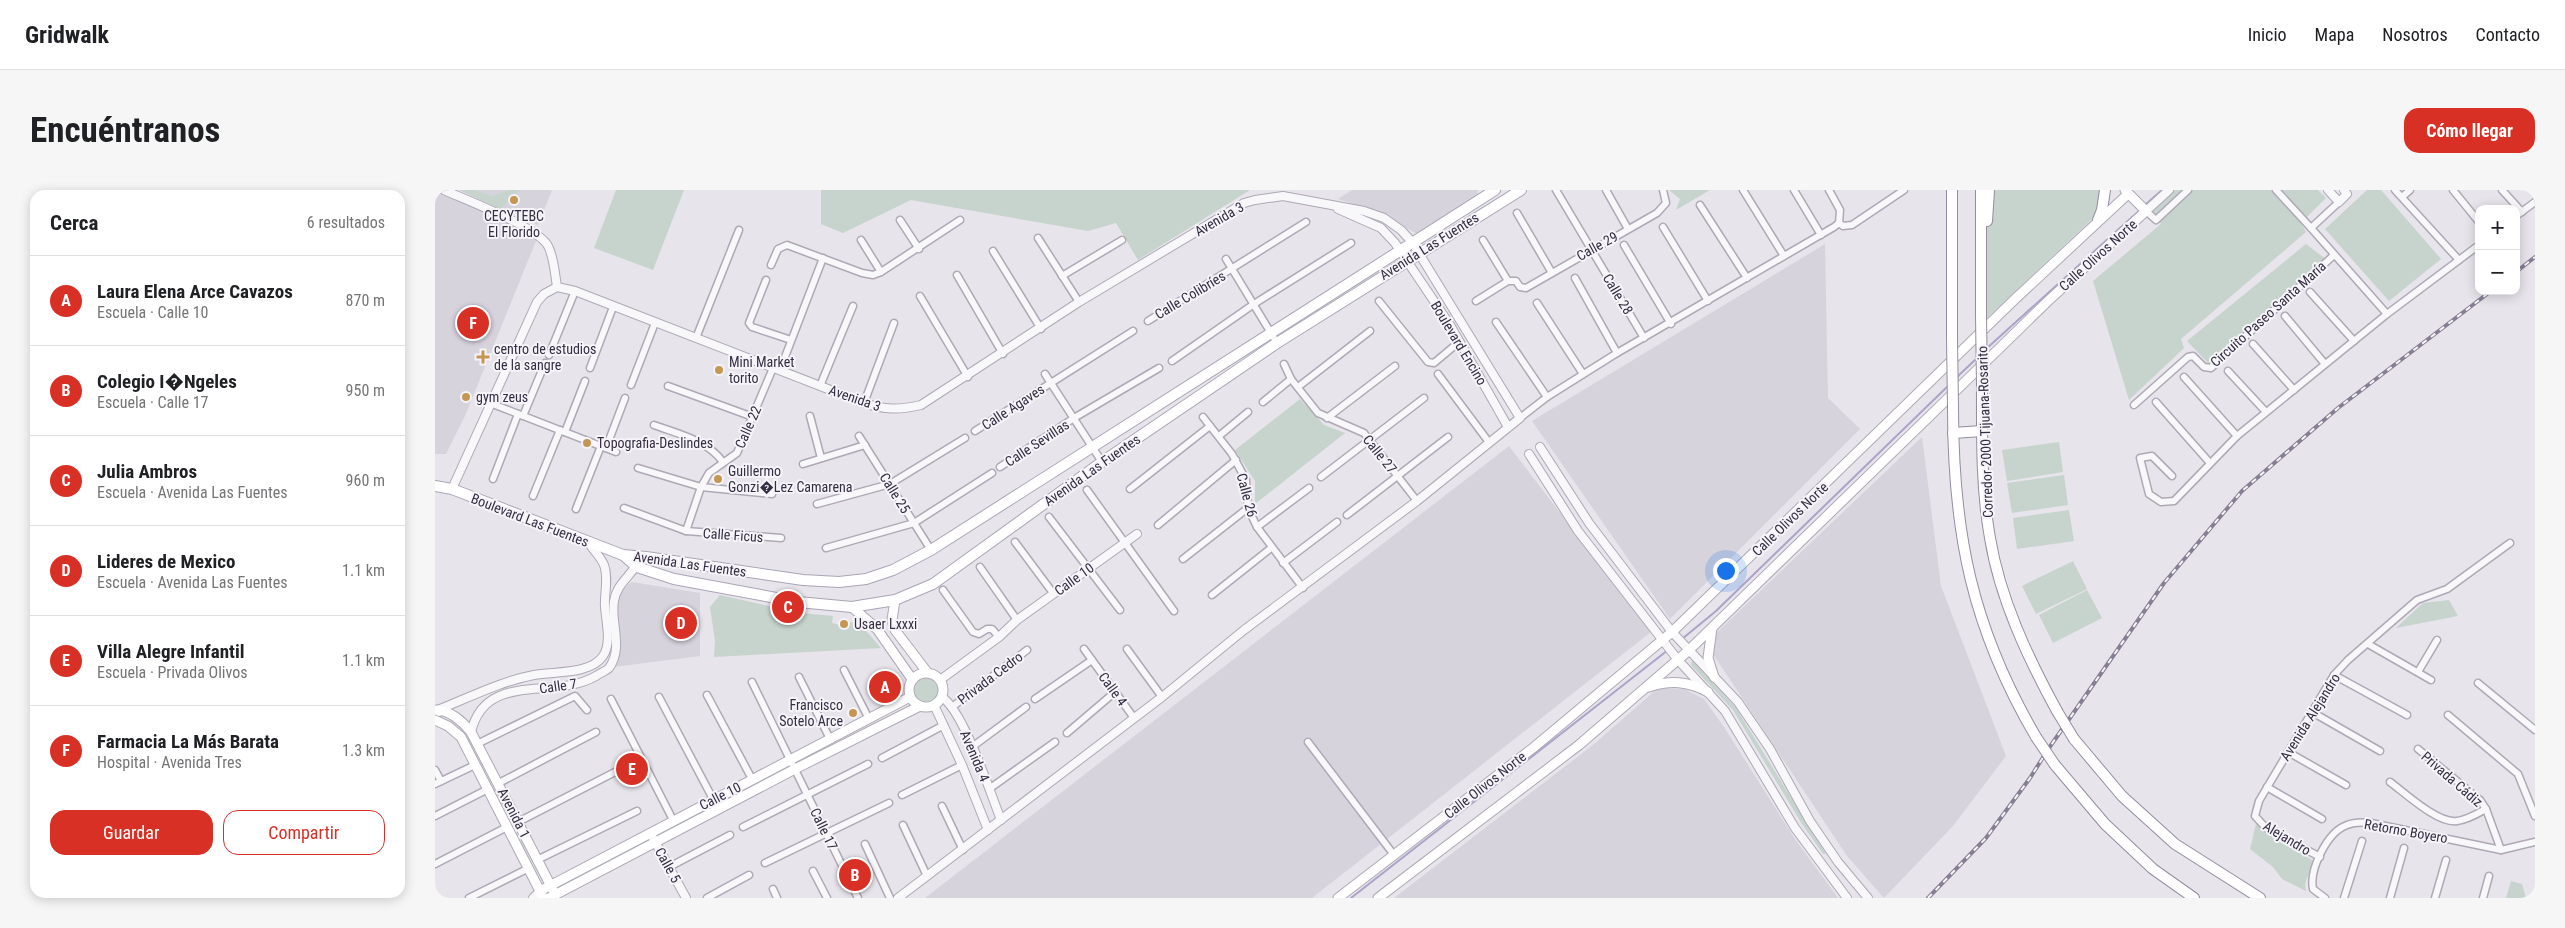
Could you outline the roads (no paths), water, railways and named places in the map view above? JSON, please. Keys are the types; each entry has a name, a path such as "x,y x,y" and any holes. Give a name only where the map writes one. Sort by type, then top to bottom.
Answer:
{"main road":[{"name":"Avenida Las Fuentes","path":"623,555 803,580 839,582 866,579 893,570 931,550 1091,446 1401,250 1484,193 1495,190"},
{"name":"Avenida Las Fuentes","path":"623,555 637,567 674,579 769,597 824,606 852,607 895,600 933,584 1102,462 1277,343 1418,252 1521,190"},
{"path":"1952,190 1955,488 1959,529 1978,610 2008,684 2036,737 2055,765 2105,824 2153,869 2194,898"},
{"name":"Corredor 2000 Tijuana-Rosarito","path":"1981,190 1982,431 1986,513 1996,569 2021,639 2035,672 2075,739 2122,796 2175,844 2260,898"},
{"path":"1981,282 1989,190"},
{"path":"2098,220 2102,210 2105,190"},
{"path":"2130,193 2145,210"},
{"name":"Calle Olivos Norte","path":"1338,898 1533,748 1672,632 2098,220 2130,193"},
{"name":"Calle Olivos Norte","path":"1378,898 1579,745 1678,660 2048,301 2145,210"},
{"path":"1953,433 1982,431"},
{"name":"Boulevard Las Fuentes","path":"435,486 452,489 623,555"},
{"path":"895,600 892,620 895,630 927,672 940,680 943,692 942,697 933,705 920,706 910,697 909,688 912,679 919,674 927,672"},
{"path":"852,607 877,628 912,679"},
{"path":"1713,627 1709,658 1714,677"},
{"path":"1644,689 1665,683 1680,682 1695,685 1708,692"},
{"name":"Calle 10","path":"542,894 550,886 713,799 753,779 793,765 830,739 910,697"},
{"name":"Calle 10","path":"552,896 655,843 793,765 920,706"},
{"path":"438,710 463,722 471,732"},
{"name":"Avenida 1","path":"436,720 448,726 461,737 542,894"},
{"name":"Avenida 1","path":"471,732 499,783 550,886 552,896"}],"street":[{"path":"444,190 527,229 543,239 550,249 557,287 544,294 537,302 452,489"},
{"name":"Calle 28","path":"1555,190 1644,338"},
{"path":"1606,190 1628,229"},
{"name":"Calle 29","path":"1508,281 1516,281 1520,287 1526,288 1661,210 1666,203 1663,190"},
{"path":"1743,190 1784,256"},
{"path":"1794,190 1821,235"},
{"path":"1838,190 1830,192 1840,210 1839,223"},
{"path":"1839,223 1848,227 1852,225 1904,190"},
{"path":"2169,190 2145,210 2156,220 2188,190"},
{"path":"2276,190 2387,314"},
{"path":"2328,190 2339,202"},
{"path":"2395,190 2459,260"},
{"path":"2402,197 2410,190"},
{"path":"2453,190 2475,217"},
{"path":"2502,190 2513,205"},
{"path":"2311,228 2348,191"},
{"name":"Avenida 3","path":"557,287 575,291 864,403 881,409 900,410 921,405 1003,354 1079,302 1244,204 1276,193 1334,207 1401,230 1418,252"},
{"path":"2520,213 2535,202"},
{"path":"1700,205 1747,278"},
{"path":"1517,213 1552,273"},
{"path":"900,220 919,249"},
{"path":"771,266 778,249 787,245 862,273 873,275 919,249 960,220"},
{"name":"Avenida 3","path":"1375,220 1401,250 1407,260"},
{"name":"Calle Colibríes","path":"1148,321 1307,222"},
{"path":"898,898 1162,697 1245,630 1417,501 1489,442 1547,398 1617,353 1671,324 1839,223"},
{"path":"1663,227 1708,301"},
{"path":"696,338 739,230"},
{"path":"1038,238 1079,302"},
{"path":"861,240 881,272"},
{"path":"1062,276 1122,240"},
{"path":"1477,301 1508,281 1483,240"},
{"path":"1172,361 1254,304 1351,243"},
{"path":"1624,245 1671,324"},
{"path":"2172,476 2151,456 2140,458 2147,489 2154,499 2161,502 2174,501 2183,494 2237,436 2387,314 2475,248"},
{"path":"993,251 1041,329"},
{"name":"Boulevard Encino","path":"1418,252 1520,418"},
{"name":"Circuito Paseo Santa María","path":"2134,405 2188,357 2194,357 2204,367 2211,368 2334,255"},
{"name":"Calle 22","path":"687,530 701,488 709,473 737,453 791,340 823,258"},
{"path":"1226,259 1277,343"},
{"name":"Boulevard Encino","path":"1407,260 1459,342 1508,427"},
{"path":"957,275 1003,354"},
{"path":"1575,278 1617,353"},
{"path":"766,280 749,323 752,327 791,340"},
{"path":"549,355 575,291"},
{"path":"2310,292 2354,341"},
{"path":"920,296 968,376"},
{"path":"1379,301 1431,363 1459,342"},
{"path":"1537,303 1583,374"},
{"path":"820,386 853,306"},
{"path":"590,368 613,307"},
{"path":"2285,316 2325,364"},
{"path":"1496,322 1547,398"},
{"path":"631,384 655,323"},
{"path":"864,403 894,323"},
{"name":"Calle Agaves","path":"975,431 1133,331"},
{"path":"1298,387 1370,331"},
{"path":"2253,344 2294,390"},
{"path":"493,479 520,415 545,364"},
{"path":"1263,402 1291,380 1284,364"},
{"path":"1327,418 1395,366"},
{"name":"Calle Sevillas","path":"1000,467 1074,418 1159,368"},
{"path":"2228,371 2266,412"},
{"path":"1045,374 1102,462"},
{"path":"1438,374 1489,442"},
{"path":"2184,377 2237,436"},
{"name":"Calle 27","path":"1291,380 1318,413 1346,424 1371,439 1417,501"},
{"path":"533,496 585,381"},
{"path":"668,386 753,417"},
{"path":"576,509 625,398"},
{"path":"1321,477 1424,398"},
{"path":"2156,402 2211,463"},
{"path":"490,403 616,452"},
{"path":"1219,436 1248,412"},
{"path":"811,416 821,458"},
{"name":"Calle 26","path":"1203,417 1236,460 1246,480 1248,508 1257,528 1303,588"},
{"path":"654,425 706,445 715,451 723,462"},
{"path":"1130,489 1210,426"},
{"name":"Calle 25","path":"859,436 931,550"},
{"path":"1347,515 1448,437"},
{"path":"817,504 890,484 965,438"},
{"path":"803,464 865,445"},
{"path":"1540,447 1589,523 1672,632 1687,651 1738,702 1770,749 1810,821 1844,870 1868,898"},
{"path":"1529,454 1578,531 1678,660 1725,711 1795,828 1847,898"},
{"path":"1158,525 1236,460"},
{"path":"638,468 701,488 772,494"},
{"path":"827,548 914,523 992,473"},
{"path":"1257,528 1309,488"},
{"path":"1087,490 1174,611"},
{"name":"Calle Ficus","path":"624,508 687,530 781,538"},
{"path":"1183,558 1248,508"},
{"path":"1049,517 1119,610"},
{"path":"1283,564 1337,522"},
{"path":"1578,531 1589,523"},
{"name":"Calle 10","path":"940,680 999,637 1017,620 1137,534"},
{"path":"1015,542 1053,594"},
{"name":"Calle 7","path":"438,710 532,675 577,669 595,664 604,655 608,638 604,565 589,543"},
{"name":"Avenida Alejandro","path":"2255,816 2257,807 2267,787 2334,675 2417,600 2447,589 2510,543"},
{"path":"1212,595 1271,548"},
{"path":"605,601 613,601 622,582 637,567 640,556"},
{"path":"979,567 1017,620"},
{"path":"943,590 973,632 979,634 987,629 992,629 999,637"},
{"name":"Calle 7","path":"471,732 475,716 485,704 511,691 567,687 590,679 608,669 614,659 616,640 613,601"},
{"path":"2418,672 2437,640"},
{"path":"2368,644 2431,680"},
{"name":"Calle 4","path":"1084,649 1134,718"},
{"path":"1127,649 1162,697"},
{"name":"Privada Cedro","path":"952,707 1027,650"},
{"path":"1035,699 1092,660"},
{"path":"844,670 869,719"},
{"path":"2334,675 2407,715"},
{"path":"799,677 830,739"},
{"name":"Calle 17","path":"752,682 858,898"},
{"path":"2478,683 2535,730"},
{"path":"1067,733 1115,692"},
{"path":"707,695 753,779"},
{"path":"477,744 575,696 587,710"},
{"path":"659,697 713,799"},
{"name":"Avenida 4","path":"942,697 952,707 972,747 1001,820"},
{"path":"611,699 673,820"},
{"name":"Avenida 4","path":"933,705 962,765 988,830"},
{"path":"972,747 1026,707"},
{"path":"436,720 438,710"},
{"path":"2312,712 2380,751"},
{"path":"2448,715 2518,774 2535,816"},
{"path":"882,758 944,725"},
{"path":"499,783 596,732"},
{"path":"989,789 1055,742"},
{"path":"1308,742 1394,855"},
{"name":"Privada Cádiz","path":"2418,749 2480,800 2486,809 2501,850"},
{"path":"2289,752 2346,785"},
{"path":"743,827 807,793 868,764"},
{"path":"435,770 438,782 475,765"},
{"path":"902,795 962,765"},
{"path":"518,822 617,771"},
{"name":"Privada Cádiz","path":"2390,782 2438,816 2450,821 2471,817 2486,809"},
{"path":"2267,787 2322,820"},
{"path":"435,816 488,790"},
{"path":"494,800 505,795"},
{"path":"765,863 889,802"},
{"path":"943,806 963,850"},
{"path":"537,860 637,811"},
{"name":"Alejandro","path":"2255,816 2266,828 2320,857"},
{"name":"Retorno Boyero","path":"2325,898 2316,893 2312,884 2320,857 2339,829 2345,825 2361,822 2501,850 2535,842"},
{"path":"903,824 927,876"},
{"path":"435,864 507,827"},
{"name":"Calle 5","path":"650,832 686,898"},
{"path":"669,867 730,834"},
{"path":"2344,898 2362,842"},
{"path":"865,844 890,898"},
{"path":"2390,898 2404,848"},
{"path":"2435,898 2446,860"},
{"path":"469,898 529,868"},
{"path":"1832,879 1844,870"},
{"path":"813,871 827,898"},
{"path":"707,898 749,875"},
{"path":"2483,898 2489,876"},
{"path":"773,889 777,898"},
{"name":"Calle 10","path":"533,898 542,894"}],"waterway":[{"path":"2145,205 2162,190"},
{"path":"1986,349 2140,210"},
{"path":"1957,377 1977,358"},
{"path":"1682,639 1716,611 1948,386"},
{"path":"1351,898 1668,650"}],"railway":[{"path":"2520,269 2535,257"},
{"path":"1928,898 1986,838 2030,778 2164,583 2242,491 2338,408 2486,295"}],"place":[{"name":"CECYTEBC El Florido","path":"514,200"},
{"name":"Farmacia La Más Barata","path":"473,323"},
{"name":"centro de estudios de la sangre","path":"483,357"},
{"name":"Mini Market torito","path":"719,370"},
{"name":"gym zeus","path":"466,397"},
{"name":"Topografia-Deslindes","path":"587,443"},
{"name":"Guillermo Gonzi�Lez Camarena","path":"718,479"},
{"name":"Julia Ambros","path":"788,607"},
{"name":"Lideres de Mexico","path":"681,623"},
{"name":"Usaer Lxxxi","path":"844,624"},
{"name":"Laura Elena Arce Cavazos","path":"885,687"},
{"name":"Francisco Sotelo Arce","path":"853,713"},
{"name":"Villa Alegre Infantil","path":"632,769"},
{"name":"Colegio I�Ngeles","path":"855,875"}]}
